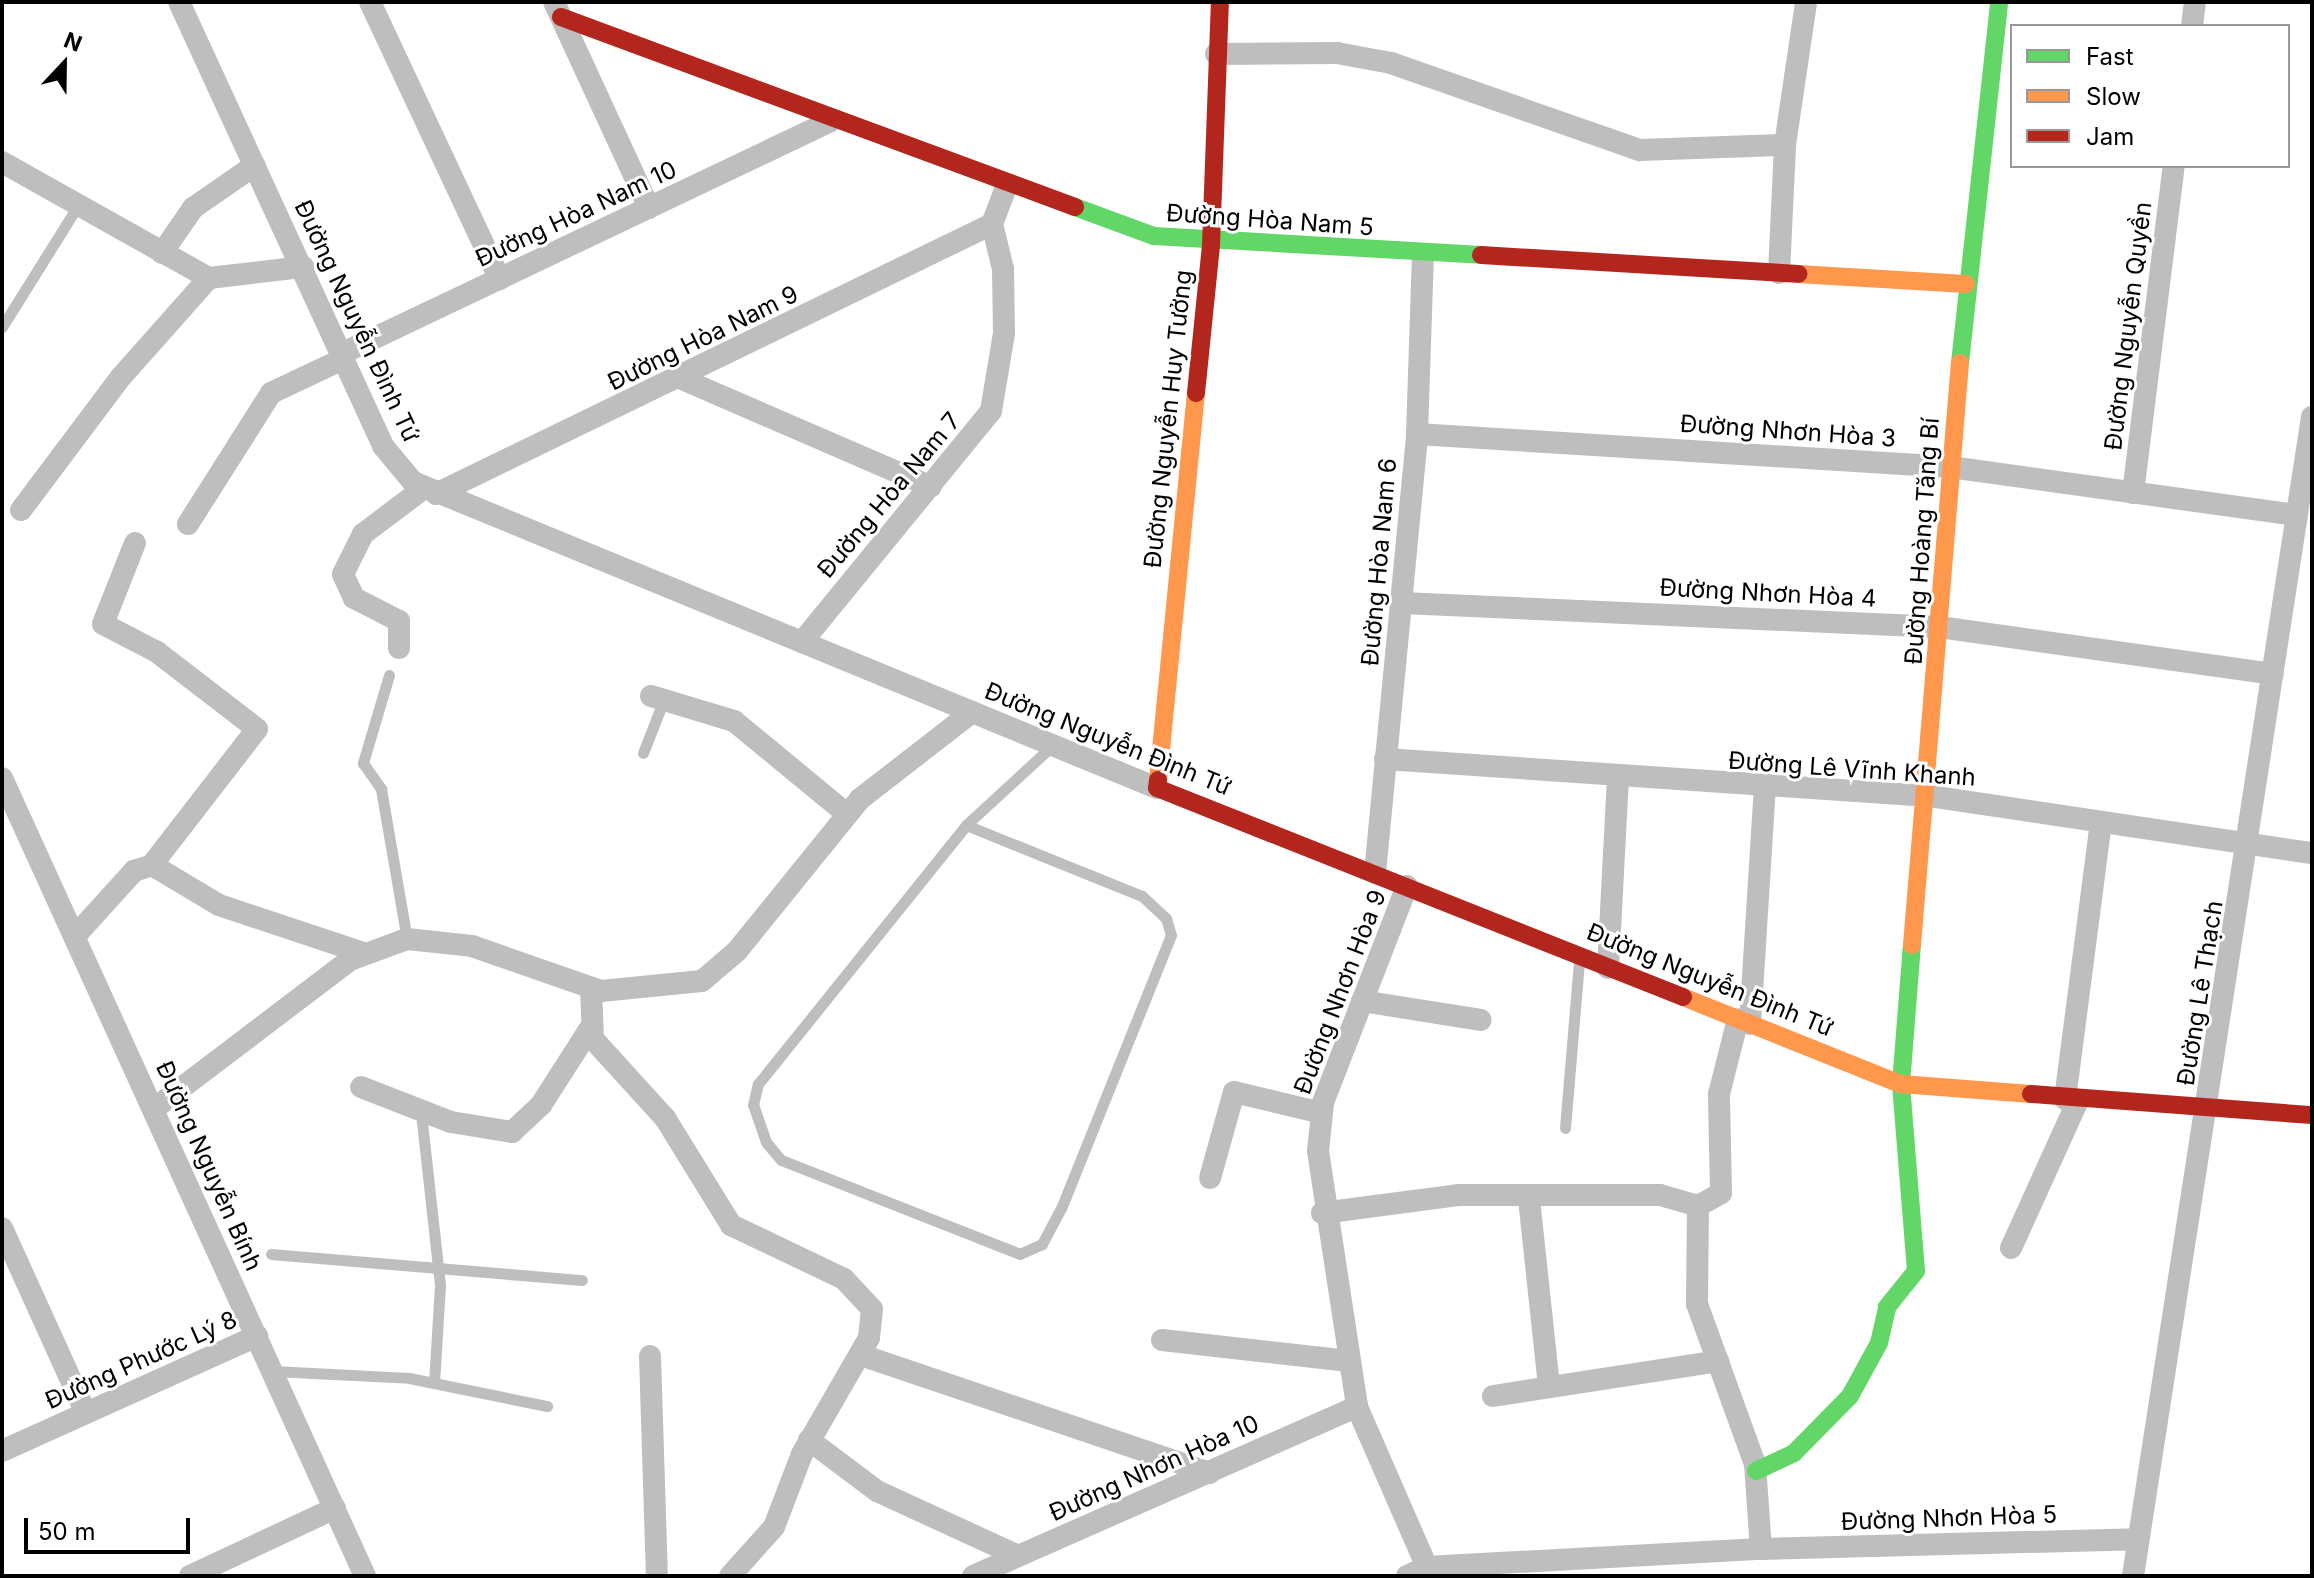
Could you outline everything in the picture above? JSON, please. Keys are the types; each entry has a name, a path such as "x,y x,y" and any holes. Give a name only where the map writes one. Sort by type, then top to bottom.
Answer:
{"street":[{"name":"Đường Nguyễn Đình Tứ","path":"179,2 383,446 430,491 1157,788 1901,1084 2312,1115"},
{"path":"370,2 500,279"},
{"name":"Đường Nguyễn Huy Tưởng","path":"1157,788 1211,245 1220,2"},
{"path":"1779,273 1785,145 1806,2"},
{"name":"Đường Hoàng Tăng Bí","path":"1756,1471 1800,1448 1850,1396 1879,1343 1887,1307 1916,1271 1901,1084 1929,796 1950,467 1966,284 1999,2"},
{"path":"2192,24 2195,2"},
{"path":"558,10 649,208"},
{"name":"Đường Hòa Nam 5","path":"558,10 831,121 1006,187 1154,236 1211,245 1966,284"},
{"path":"1216,54 1337,53 1391,63 1640,150 1785,145"},
{"name":"Đường Hòa Nam 10","path":"188,524 271,393 500,279 831,121"},
{"path":"2,162 77,207 209,278 303,267"},
{"path":"162,253 193,208 255,165"},
{"name":"Đường Nguyễn Quyền","path":"2133,493 2174,168"},
{"path":"992,224 1006,187"},
{"name":"Đường Hòa Nam 9","path":"399,648 399,621 354,598 343,574 363,534 430,491 682,379 992,224"},
{"name":"Đường Hòa Nam 7","path":"802,642 991,411 1001,381 1003,269 992,224"},
{"name":"Đường Hòa Nam 6","path":"1375,873 1417,434 1423,255"},
{"path":"21,510 121,377 209,278"},
{"path":"682,379 931,487"},
{"name":"Đường Lê Thạch","path":"2133,1576 2209,1109 2312,417"},
{"name":"Đường Nhơn Hòa 3","path":"1417,434 1950,467 2296,515"},
{"path":"75,936 134,871 152,865 257,729 157,652 103,624 135,543"},
{"name":"Đường Nhơn Hòa 4","path":"1402,603 1939,627 2273,674"},
{"path":"658,697 734,721 847,814"},
{"path":"155,1108 363,953 407,939 472,946 591,988 688,986 721,968 847,814 972,712"},
{"name":"Đường Lê Vĩnh Khanh","path":"1385,759 1765,788 1929,796 2248,846 2312,853"},
{"name":"Đường Nguyễn Bính","path":"2,778 155,1108 365,1576"},
{"path":"1608,968 1618,778"},
{"path":"1322,1213 1458,1195 1529,1199 1660,1195 1698,1206 1721,1193 1718,1104 1744,1022 1765,788"},
{"path":"2011,1248 2072,1099 2101,823"},
{"path":"152,865 219,905 363,953"},
{"name":"Đường Nhơn Hòa 9","path":"1407,886 1322,1113 1322,1213 1357,1407 1421,1573"},
{"path":"361,1087 421,1113 512,1132 541,1105 589,1030 591,988"},
{"path":"1362,1001 1480,1020"},
{"path":"589,1030 665,1118 731,1225 844,1279 864,1296 872,1323 861,1355 809,1440 769,1536 730,1576"},
{"path":"1210,1178 1234,1092 1322,1113"},
{"path":"1529,1199 1549,1387"},
{"path":"1698,1206 1697,1304 1756,1471 1761,1549"},
{"path":"2,1228 86,1413"},
{"name":"Đường Phước Lý 8","path":"2,1451 257,1336"},
{"path":"1162,1340 1349,1361"},
{"path":"861,1355 1210,1473"},
{"path":"650,1356 657,1576"},
{"path":"1493,1396 1718,1361"},
{"name":"Đường Nhơn Hòa 10","path":"973,1576 1357,1407"},
{"path":"809,1440 877,1491 1018,1556"},
{"path":"190,1576 335,1508"},
{"name":"Đường Nhơn Hòa 5","path":"1421,1573 1761,1549 2137,1539"}],"lane":[{"path":"2,327 77,207"},
{"path":"389,675 363,763 381,789 407,939"},
{"path":"643,753 658,697"},
{"path":"966,825 1142,896 1166,918 1171,935 1061,1208 1042,1244 1020,1254 781,1160 753,1105 758,1084 966,825 1053,745"},
{"path":"1565,1128 1580,956"},
{"path":"421,1113 438,1268 434,1382"},
{"path":"271,1254 582,1280"},
{"path":"273,1371 434,1382 547,1406"}],"traffic: fast":[{"path":"1960,363 1999,2"},
{"path":"1075,207 1154,236 1481,255"},
{"path":"1756,1471 1794,1453 1850,1396 1879,1343 1887,1307 1916,1271 1901,1084 1912,945"}],"traffic: slow":[{"path":"1798,274 1966,284"},
{"path":"1912,945 1960,363"},
{"path":"1158,780 1196,393"},
{"path":"1683,997 1901,1084 2031,1094"}],"traffic: jam":[{"path":"1196,393 1211,245 1220,2"},
{"path":"561,17 1075,207"},
{"path":"1481,255 1798,274"},
{"path":"1158,780 1157,788 1683,997"},
{"path":"2031,1094 2312,1115"}]}
